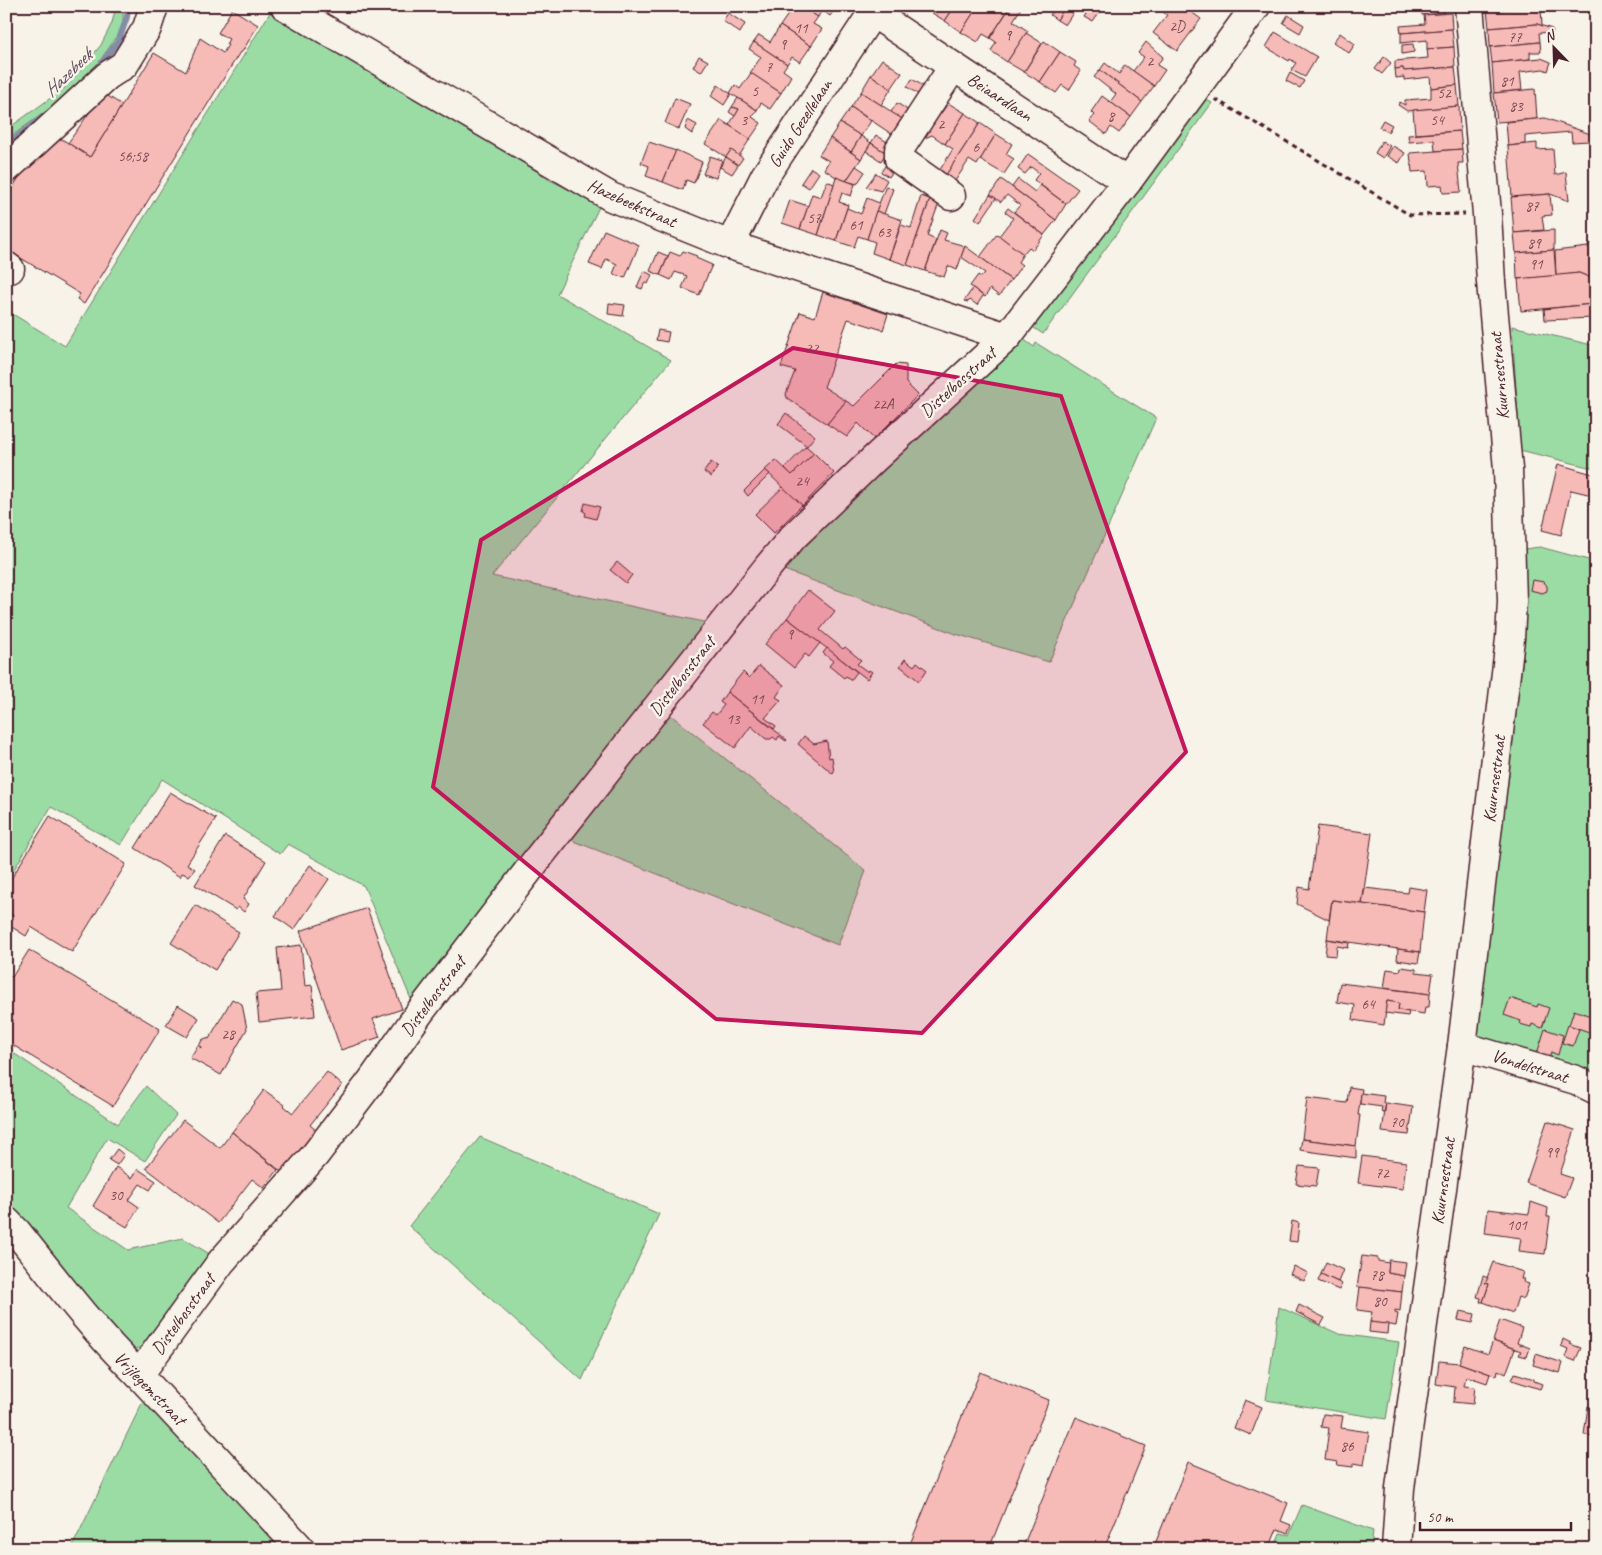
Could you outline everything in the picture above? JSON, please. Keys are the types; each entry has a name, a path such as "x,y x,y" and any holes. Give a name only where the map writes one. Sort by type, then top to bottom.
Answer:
{"street":[{"path":"6,169 106,76 124,65 147,28 154,6"},
{"name":"Hazebeekstraat","path":"285,6 611,197 730,244 1007,337"},
{"name":"Distelbosstraat","path":"140,1375 221,1262 315,1155 370,1083 420,1012 529,870 767,568 794,537 874,459 1007,337 1127,182 1256,6"},
{"name":"Kuurnsestraat","path":"1396,1549 1400,1488 1462,1046 1510,639 1512,600 1508,469 1469,6"},
{"name":"Guido Gezellelaan","path":"730,244 765,176 875,10"},
{"name":"Beiaardlaan","path":"875,10 953,66 1127,182"},
{"path":"951,196 899,159 899,150 953,66"},
{"name":"Vondelstraat","path":"1462,1046 1576,1080 1596,1090"},
{"name":"Vrijlegemstraat","path":"6,1221 97,1331 301,1549"}],"path":[{"path":"1196,87 1410,215 1487,214"}],"highlighted area":[{"path":"793,348 1061,396 1186,752 922,1033 716,1019 433,787 481,540"}],"green space":[{"path":"116,6 123,6 123,22 118,35 96,66 70,94 6,140 6,130 66,87 101,45 112,23"},
{"path":"271,11 346,54 548,179 600,205 557,294 671,360 492,576 713,624 415,1009 364,886 288,844 280,854 162,779 121,845 51,807 6,883 6,310 65,346"},
{"path":"1200,96 1212,103 1043,334 1031,326"},
{"path":"1512,326 1596,346 1596,469 1520,450"},
{"path":"1023,339 1034,347 1036,343 1156,418 1049,662 956,634 776,567 964,390 1009,355"},
{"path":"1540,547 1596,562 1596,1078 1494,1047 1477,1035 1523,657 1524,549"},
{"path":"662,708 866,871 838,945 561,836"},
{"path":"6,1048 118,1124 146,1086 176,1115 145,1161 107,1138 66,1208 128,1250 183,1238 218,1259 149,1344 133,1350 6,1212"},
{"path":"480,1137 659,1214 582,1380 409,1226"},
{"path":"1279,1307 1339,1334 1399,1342 1386,1419 1266,1400"},
{"path":"146,1395 293,1549 71,1549"},
{"path":"1302,1505 1373,1531 1371,1549 1274,1549 1280,1533 1289,1535"}],"building":[{"path":"787,6 801,6 818,17 813,24 822,29 811,46 780,26 791,10"},
{"path":"801,6 837,6 830,16 822,10 818,17"},
{"path":"932,6 955,6 945,21 929,11"},
{"path":"955,6 978,6 961,32 945,21"},
{"path":"978,6 984,6 988,9 992,6 994,8 992,10 996,12 1000,6 1008,10 990,38 983,34 978,42 961,32"},
{"path":"1011,6 1021,8 1013,21 1028,31 1007,62 991,51 996,42 990,38"},
{"path":"1056,6 1066,6 1057,20 1050,15"},
{"path":"1066,6 1070,6 1075,10 1065,25 1057,20"},
{"path":"1091,6 1104,6 1093,22 1084,17"},
{"path":"1159,6 1183,6 1201,19 1177,51 1153,33 1167,15 1158,8"},
{"path":"1422,6 1444,6 1444,13 1422,15"},
{"path":"1487,6 1536,6 1536,7 1487,10"},
{"path":"1541,8 1542,26 1537,24 1489,28 1487,10"},
{"path":"232,9 258,25 84,304 77,299 80,294 6,249 6,198 33,155 54,134 90,157 154,53 186,72 200,38 223,53 229,39 218,33"},
{"path":"728,13 745,24 740,33 723,21"},
{"path":"1451,13 1452,29 1401,33 1400,26 1425,24 1424,15"},
{"path":"1288,15 1304,25 1300,33 1283,23"},
{"path":"1537,24 1552,29 1553,32 1539,33 1540,42 1490,47 1489,28"},
{"path":"780,26 811,46 800,62 792,57 787,64 754,42 759,35 770,42"},
{"path":"1452,29 1454,47 1427,49 1427,40 1401,43 1401,33"},
{"path":"1275,32 1317,57 1305,77 1291,70 1296,63 1290,59 1289,61 1266,47"},
{"path":"1026,33 1042,43 1024,72 1007,62"},
{"path":"1340,33 1355,44 1349,53 1333,42"},
{"path":"1044,41 1060,52 1040,82 1024,72"},
{"path":"754,42 787,64 783,70 791,76 781,93 750,73 761,57 749,49"},
{"path":"1146,42 1163,57 1157,65 1165,70 1154,86 1133,71 1144,57 1138,53"},
{"path":"1540,42 1541,52 1530,52 1530,59 1492,63 1490,47"},
{"path":"1413,44 1414,52 1402,54 1402,45"},
{"path":"1454,47 1455,67 1404,71 1403,68 1395,69 1395,61 1428,58 1427,49"},
{"path":"1060,52 1076,62 1074,66 1081,71 1069,90 1062,85 1056,93 1040,82"},
{"path":"699,56 708,61 701,72 693,67"},
{"path":"1384,57 1391,63 1382,74 1375,69"},
{"path":"1541,58 1551,62 1548,71 1543,69 1520,72 1522,90 1494,93 1492,63"},
{"path":"882,59 902,73 891,89 871,75"},
{"path":"1105,63 1119,74 1125,65 1154,86 1142,102 1100,70"},
{"path":"1455,67 1457,85 1431,88 1430,77 1404,80 1404,77 1396,78 1395,69 1403,68 1404,71"},
{"path":"1100,70 1142,102 1131,117 1110,102 1116,94 1094,77"},
{"path":"751,73 781,93 770,109 761,103 757,110 730,93 735,85 740,89"},
{"path":"1290,73 1304,81 1300,88 1286,81"},
{"path":"871,75 891,89 881,105 861,92"},
{"path":"912,79 928,89 922,97 907,87"},
{"path":"718,85 731,94 724,105 711,96"},
{"path":"1457,85 1459,106 1407,111 1398,105 1400,102 1405,105 1405,100 1431,98 1431,88"},
{"path":"1535,89 1537,119 1497,122 1494,93"},
{"path":"861,92 906,121 896,137 851,107"},
{"path":"103,93 122,105 90,157 68,143"},
{"path":"1102,96 1131,117 1119,133 1111,127 1106,134 1089,121 1094,115 1091,112"},
{"path":"675,98 690,104 679,129 665,123"},
{"path":"738,98 757,110 752,117 761,123 750,139 729,125 739,109 732,107"},
{"path":"897,103 912,113 906,121 891,112"},
{"path":"948,103 965,113 945,144 932,135 925,138 918,134 934,107 942,112"},
{"path":"1459,106 1460,131 1415,134 1413,110"},
{"path":"732,107 739,109 735,116 729,112"},
{"path":"851,107 871,121 861,136 840,123"},
{"path":"965,113 980,123 942,181 936,176 953,149 945,144"},
{"path":"1545,118 1596,136 1596,143 1589,141 1572,142 1571,132 1525,136 1525,144 1508,146 1506,122"},
{"path":"688,120 697,125 692,134 685,129"},
{"path":"721,120 750,139 739,156 731,150 726,157 705,144"},
{"path":"1383,120 1392,125 1388,132 1379,127"},
{"path":"840,123 861,136 851,152 830,138"},
{"path":"980,123 996,134 977,165 969,160 951,187 942,181"},
{"path":"1460,131 1462,149 1435,151 1434,140 1409,142 1408,135"},
{"path":"996,134 1012,144 1006,154 1014,159 1004,174 980,160"},
{"path":"876,135 892,145 886,153 871,143"},
{"path":"861,136 871,143 861,159 851,152"},
{"path":"830,138 861,159 846,181 824,169 829,161 819,155"},
{"path":"1382,141 1390,146 1383,158 1375,153"},
{"path":"649,142 676,151 663,182 646,176 649,166 641,163"},
{"path":"871,143 886,153 881,161 866,151"},
{"path":"1537,143 1537,150 1553,149 1555,175 1566,172 1569,201 1550,194 1512,197 1508,146"},
{"path":"1393,146 1405,153 1399,163 1387,156"},
{"path":"1462,149 1463,163 1458,163 1461,192 1443,193 1442,185 1428,186 1427,171 1412,172 1410,153"},
{"path":"676,150 702,162 694,183 686,180 683,190 663,182"},
{"path":"731,150 743,158 738,165 726,157"},
{"path":"1028,154 1078,189 1066,204 1034,180 1039,173 1031,167 1025,174 1018,169"},
{"path":"710,156 722,160 716,178 703,174"},
{"path":"726,157 738,165 732,174 720,167"},
{"path":"889,160 897,165 889,177 881,172"},
{"path":"856,166 865,172 857,184 846,181"},
{"path":"811,168 819,173 809,188 801,183"},
{"path":"876,173 887,180 881,191 866,187"},
{"path":"836,177 855,184 851,196 842,193 839,202 848,205 836,241 818,235"},
{"path":"1001,179 1056,220 1044,235 1014,212 1020,205 1007,195 1001,202 990,195"},
{"path":"1018,179 1035,192 1040,185 1066,204 1056,220 1012,187"},
{"path":"827,181 834,184 818,235 800,229 812,194 821,197"},
{"path":"886,186 893,189 884,214 876,211"},
{"path":"1550,194 1552,215 1542,216 1544,230 1514,233 1511,197"},
{"path":"990,195 996,198 980,222 975,218"},
{"path":"921,196 930,199 907,265 889,259 901,225 911,228"},
{"path":"867,198 879,203 867,239 858,236 854,247 836,241 847,208 861,214"},
{"path":"930,199 939,203 927,236 936,240 925,271 907,265"},
{"path":"790,200 808,206 800,229 782,223"},
{"path":"1008,208 1044,235 1033,250 1029,247 1023,254 999,236 1013,218 1005,212"},
{"path":"876,211 902,220 889,259 872,253 875,242 867,239"},
{"path":"604,230 639,245 625,278 613,274 617,264 606,259 602,269 589,264"},
{"path":"940,230 947,233 944,240 965,246 957,270 948,266 944,277 925,271"},
{"path":"1554,230 1554,250 1516,253 1514,233"},
{"path":"997,234 1023,254 1018,262 1022,265 1011,280 980,257"},
{"path":"1589,243 1596,246 1596,280 1579,273 1556,276 1555,251 1588,247"},
{"path":"965,246 1011,280 999,296 990,289 985,297 970,286 978,275 981,277 985,273 961,257"},
{"path":"1554,250 1556,276 1517,279 1516,253"},
{"path":"683,251 697,256 696,258 712,265 699,295 682,288 687,276 675,272 671,280 660,275 670,252 680,256"},
{"path":"658,252 668,256 660,275 650,271"},
{"path":"644,271 652,275 648,284 645,282 642,289 637,287"},
{"path":"1579,273 1596,280 1596,294 1592,292 1593,304 1521,311 1518,279"},
{"path":"973,288 983,296 977,305 970,300 968,302 964,301"},
{"path":"823,292 888,314 883,330 848,319 824,387 846,401 827,424 787,398 786,394 795,371 781,367 800,312 815,317"},
{"path":"609,303 625,305 623,316 608,314"},
{"path":"1593,304 1594,318 1545,320 1544,309"},
{"path":"658,330 669,332 667,342 656,340"},
{"path":"896,364 906,365 906,383 918,395 874,439 858,423 847,437 827,424 846,401 854,406"},
{"path":"786,413 815,436 807,446 778,424"},
{"path":"806,446 814,453 792,475 785,468"},
{"path":"814,453 834,473 802,506 765,470 776,460 792,475"},
{"path":"711,462 718,467 711,477 704,472"},
{"path":"1558,464 1596,475 1596,496 1571,490 1561,535 1542,530"},
{"path":"765,470 770,474 748,496 744,491"},
{"path":"783,487 802,505 774,533 755,514"},
{"path":"585,503 600,507 596,519 585,516 586,513 583,511"},
{"path":"617,562 632,575 626,583 610,570"},
{"path":"1532,580 1544,582 1547,586 1547,591 1542,593 1530,590"},
{"path":"808,590 835,611 820,630 843,649 845,647 861,660 857,664 868,672 869,670 872,672 867,679 787,618"},
{"path":"787,618 820,643 809,657 805,654 794,668 765,644"},
{"path":"827,648 857,672 851,680 846,676 844,678 829,666 833,661 823,653"},
{"path":"905,659 914,666 917,662 927,670 919,681 900,666"},
{"path":"759,666 784,685 776,697 781,700 765,718 776,726 774,729 727,692 743,672 749,678"},
{"path":"727,692 787,740 779,736 777,740 773,737 766,739 751,726 735,748 703,723 712,712 716,715 724,705 720,702"},
{"path":"804,736 814,744 827,741 829,758 832,757 834,772 832,773 798,744"},
{"path":"170,792 216,819 187,864 195,869 189,876 182,873 180,877 135,848"},
{"path":"50,816 126,864 72,952 31,927 26,936 7,924 13,915 6,911 6,887"},
{"path":"1318,826 1372,833 1362,904 1332,900 1329,920 1297,904 1299,887 1309,889"},
{"path":"225,836 266,861 243,899 249,904 244,912 238,907 236,910 195,885"},
{"path":"310,865 329,879 294,930 275,916"},
{"path":"1409,887 1427,890 1424,912 1362,904 1365,888 1408,893"},
{"path":"1332,900 1424,912 1420,952 1327,939"},
{"path":"195,905 239,932 215,970 171,943"},
{"path":"367,908 402,1009 373,1019 380,1037 341,1050 300,931"},
{"path":"1327,939 1349,943 1348,948 1337,946 1336,956 1325,955"},
{"path":"301,945 305,986 312,985 315,1016 259,1022 256,993 281,991 277,948"},
{"path":"1398,949 1420,952 1418,963 1397,960"},
{"path":"29,950 160,1029 113,1106 6,1041 6,974 12,977"},
{"path":"1401,967 1416,969 1416,972 1433,974 1430,994 1384,988 1387,969 1400,971"},
{"path":"1340,983 1430,994 1429,1007 1425,1007 1424,1014 1398,1010 1399,1003 1387,1001 1384,1025 1353,1020 1355,1005 1337,1002"},
{"path":"1510,998 1537,1007 1538,1004 1549,1008 1542,1028 1532,1024 1531,1027 1520,1024 1521,1021 1504,1015"},
{"path":"232,999 242,1004 247,1029 221,1075 190,1058 198,1045 201,1048 202,1040 209,1039"},
{"path":"1387,1001 1399,1003 1398,1010 1409,1012 1408,1016 1385,1013"},
{"path":"178,1005 199,1018 187,1037 166,1025"},
{"path":"1574,1010 1596,1018 1592,1033 1569,1025"},
{"path":"1568,1025 1579,1029 1573,1046 1562,1043"},
{"path":"1545,1029 1563,1035 1558,1055 1551,1052 1548,1063 1535,1060"},
{"path":"327,1072 342,1085 310,1125 323,1136 289,1178 232,1132 264,1090 293,1113"},
{"path":"1349,1087 1362,1089 1356,1146 1302,1139 1307,1098 1347,1103"},
{"path":"1361,1093 1384,1096 1383,1103 1386,1103 1384,1113 1381,1112 1382,1107 1360,1104"},
{"path":"1386,1103 1413,1107 1409,1135 1382,1132"},
{"path":"183,1120 220,1148 232,1132 278,1170 264,1188 252,1179 218,1223 146,1168"},
{"path":"1547,1121 1575,1130 1560,1174 1572,1178 1565,1197 1526,1183"},
{"path":"1302,1139 1356,1146 1356,1158 1300,1150"},
{"path":"117,1149 124,1155 117,1165 109,1160"},
{"path":"1362,1156 1406,1162 1403,1189 1358,1183"},
{"path":"1299,1166 1319,1168 1316,1186 1296,1184"},
{"path":"116,1167 132,1178 138,1169 156,1181 150,1190 140,1184 129,1200 139,1207 127,1227 93,1206"},
{"path":"1531,1202 1548,1208 1547,1217 1550,1217 1545,1254 1519,1251 1521,1238 1485,1233 1488,1209 1529,1214"},
{"path":"1292,1221 1299,1223 1297,1242 1289,1241"},
{"path":"1362,1256 1378,1258 1378,1261 1389,1263 1388,1273 1404,1276 1402,1292 1357,1287"},
{"path":"1389,1260 1406,1262 1404,1276 1388,1273"},
{"path":"1326,1262 1343,1270 1338,1282 1321,1274"},
{"path":"1493,1262 1523,1272 1521,1279 1524,1279 1523,1282 1529,1284 1524,1299 1518,1297 1513,1313 1483,1302 1489,1284 1485,1283"},
{"path":"1294,1266 1308,1273 1304,1281 1290,1274"},
{"path":"1321,1274 1342,1284 1339,1290 1318,1281"},
{"path":"1483,1276 1488,1278 1485,1283 1489,1284 1483,1302 1480,1302 1481,1298 1477,1297"},
{"path":"1360,1287 1402,1292 1400,1311 1395,1310 1395,1313 1398,1314 1396,1326 1370,1322 1372,1312 1357,1310"},
{"path":"1299,1305 1325,1318 1321,1325 1296,1312"},
{"path":"1460,1311 1475,1314 1473,1323 1458,1320"},
{"path":"1500,1320 1522,1328 1517,1343 1530,1348 1527,1357 1519,1355 1521,1351 1493,1341"},
{"path":"1370,1322 1388,1324 1387,1334 1369,1332"},
{"path":"1563,1339 1581,1348 1575,1361 1565,1357 1568,1349 1561,1346"},
{"path":"1493,1341 1515,1349 1506,1374 1498,1370 1497,1375 1490,1374 1459,1363 1465,1346 1488,1354"},
{"path":"1536,1354 1563,1363 1560,1373 1533,1365"},
{"path":"1439,1361 1459,1363 1490,1374 1487,1383 1466,1376 1464,1386 1475,1387 1473,1404 1452,1402 1454,1400 1455,1387 1436,1384"},
{"path":"980,1372 1049,1400 989,1549 908,1549"},
{"path":"1515,1373 1534,1379 1534,1381 1542,1384 1540,1389 1512,1380"},
{"path":"1245,1400 1262,1407 1251,1435 1234,1428"},
{"path":"1588,1406 1596,1409 1596,1436 1584,1435"},
{"path":"1323,1414 1343,1416 1341,1428 1369,1432 1364,1465 1353,1463 1353,1467 1337,1465 1338,1462 1325,1460 1329,1428 1321,1427"},
{"path":"1076,1417 1146,1446 1104,1549 1022,1549"},
{"path":"1188,1462 1288,1503 1281,1521 1291,1525 1288,1533 1277,1529 1269,1549 1153,1549"}],"waterway":[{"name":"Hazebeek","path":"97,69 119,40 127,17 128,6"},
{"name":"Hazebeek","path":"6,145 51,111"}]}
